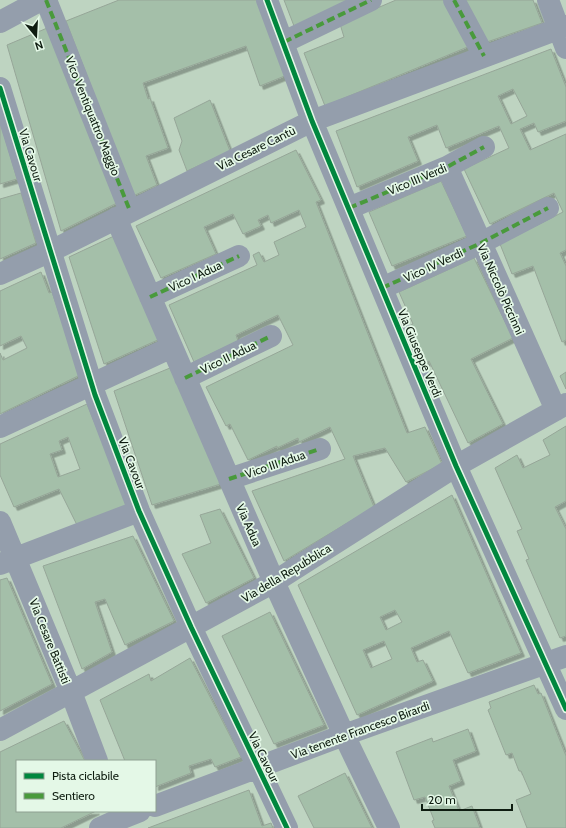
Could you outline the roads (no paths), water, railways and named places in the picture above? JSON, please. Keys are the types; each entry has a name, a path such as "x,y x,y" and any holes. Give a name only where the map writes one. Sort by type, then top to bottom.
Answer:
{"street":[{"path":"0,22 41,0"},
{"name":"Vico Ventiquattro Maggio","path":"46,0 123,214"},
{"name":"Via Giuseppe Verdi","path":"268,0 312,121 456,466 556,660 566,708"},
{"path":"284,42 371,0"},
{"path":"454,0 484,56"},
{"path":"548,0 564,34"},
{"name":"Via Cesare Cantù","path":"0,274 51,251 312,121 484,56 564,34"},
{"name":"Via Cavour","path":"0,88 92,384 139,512 191,627 287,828"},
{"name":"Vico III Verdi","path":"349,208 447,167 484,147"},
{"name":"Via Niccolò Piccinni","path":"447,167 481,243 561,407"},
{"name":"Vico IV Verdi","path":"382,288 481,243 548,208"},
{"name":"Via Adua","path":"123,214 150,297 229,480 344,735 389,828"},
{"name":"Vico I Adua","path":"150,297 239,256"},
{"name":"Vico II Adua","path":"185,378 271,336"},
{"path":"0,428 172,347"},
{"name":"Via della Repubblica","path":"0,730 274,582 456,466 561,407"},
{"name":"Vico III Adua","path":"229,480 320,448"},
{"path":"8,561 139,512"},
{"name":"Via Cesare Battisti","path":"0,522 8,561 71,692 97,760"},
{"name":"Via tenente Francesco Birardi","path":"156,806 344,735 556,660"},
{"path":"100,828 138,812"}]}
